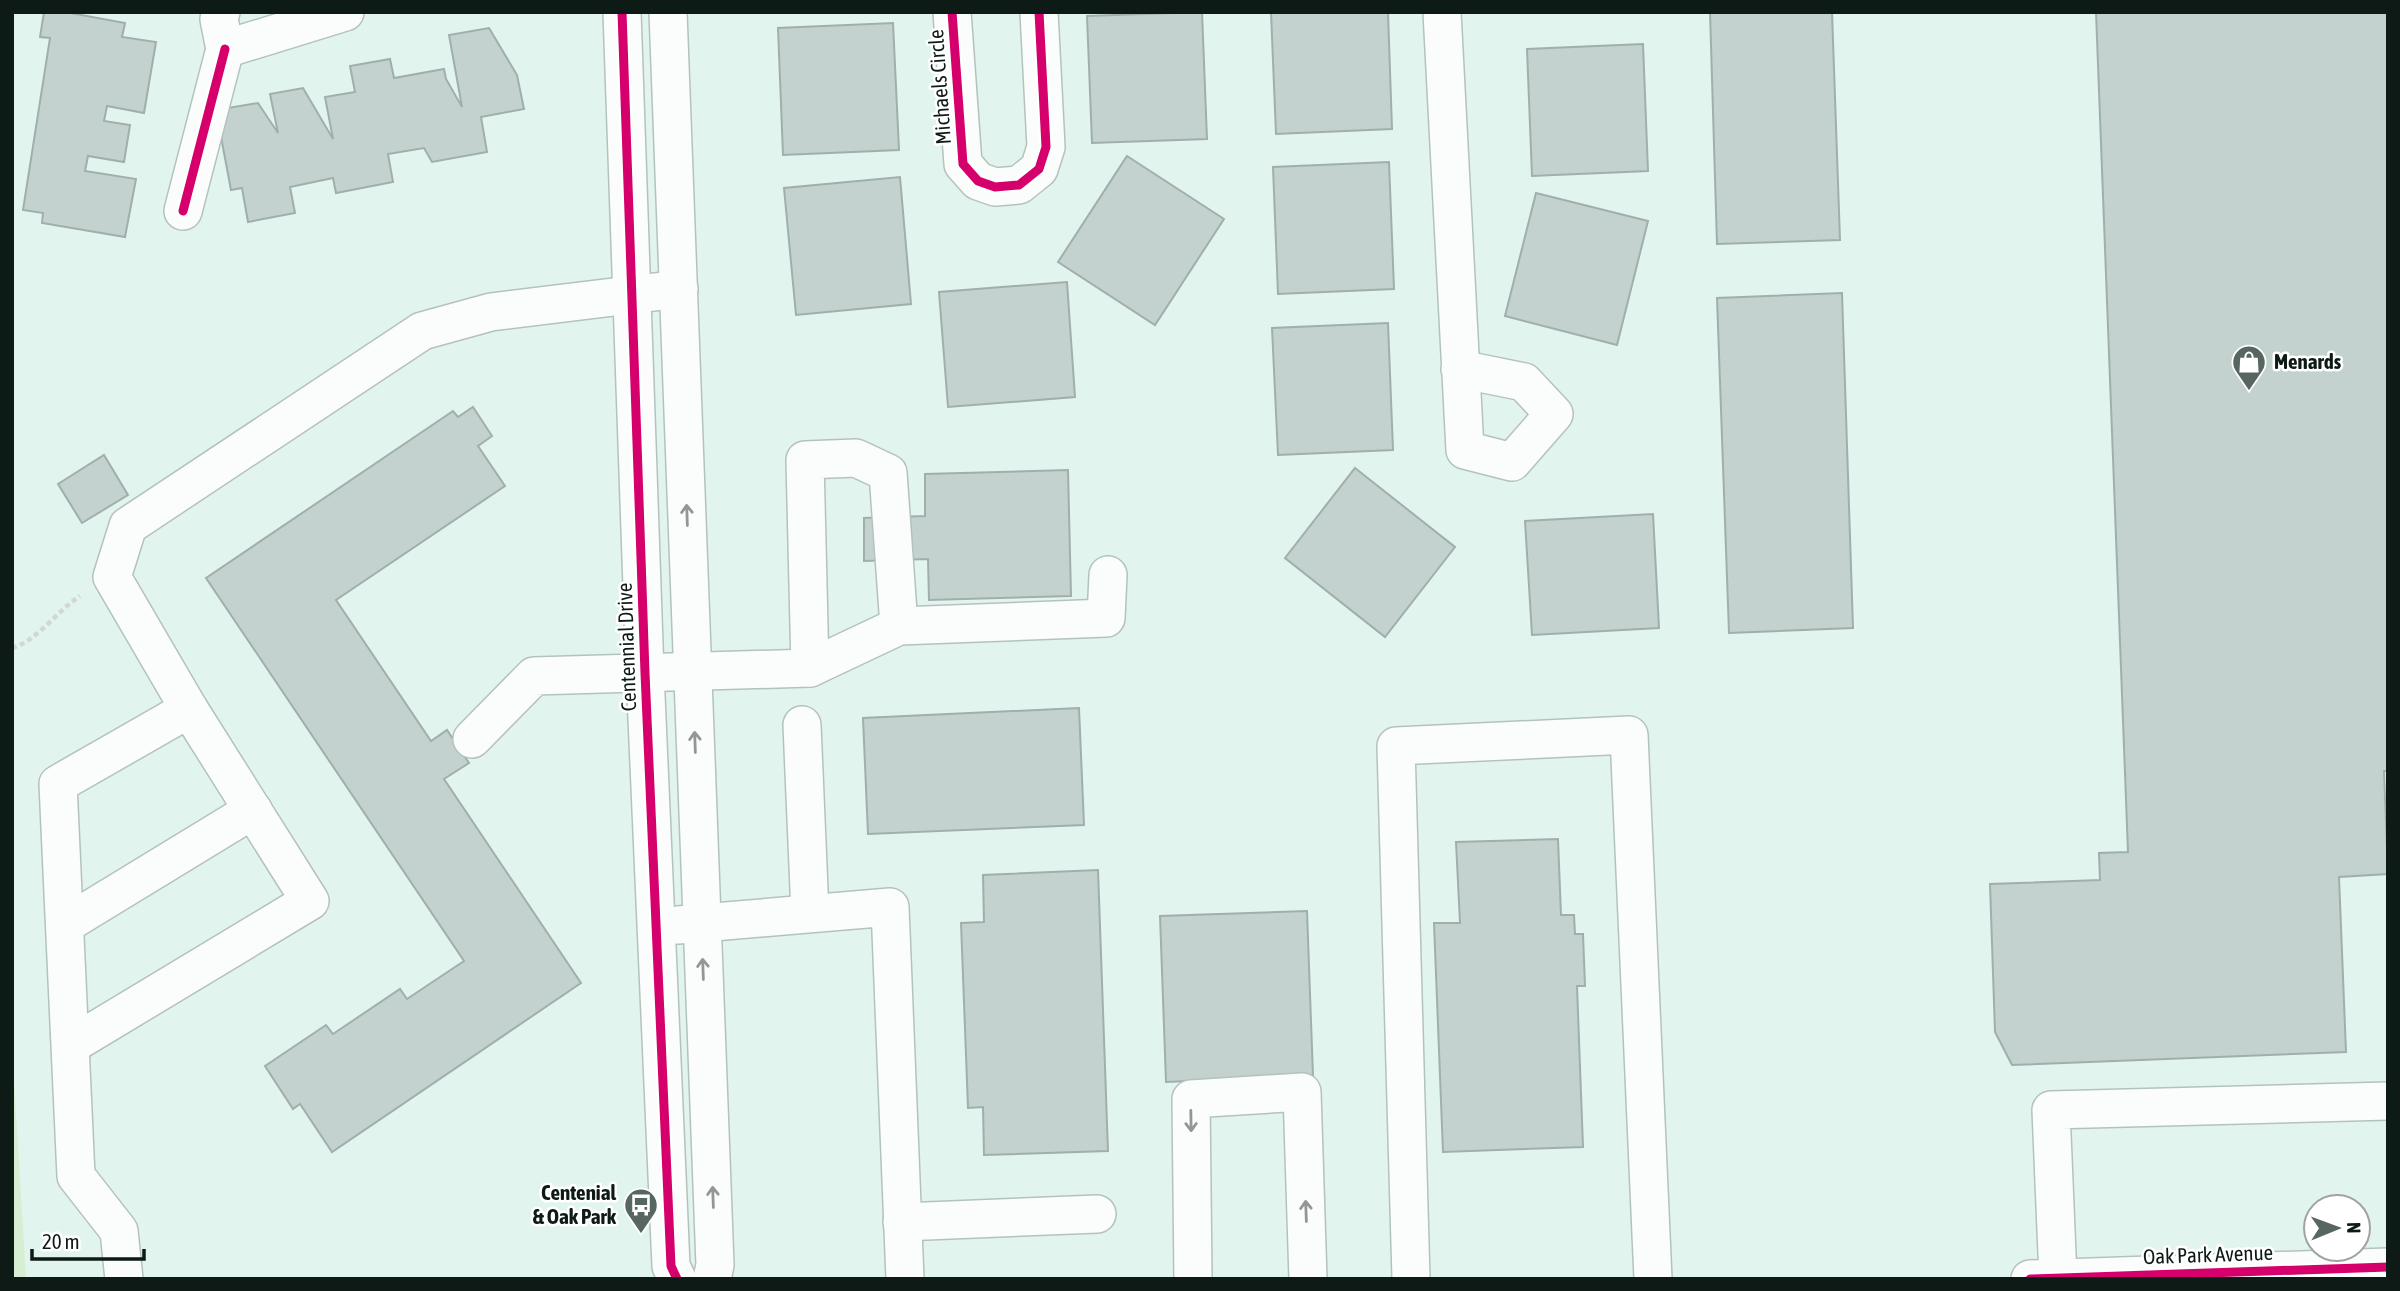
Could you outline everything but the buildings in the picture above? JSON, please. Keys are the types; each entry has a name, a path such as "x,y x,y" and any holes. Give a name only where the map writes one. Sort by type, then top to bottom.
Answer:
{"street":[{"path":"183,211 225,49 219,19 221,12"},
{"path":"225,49 345,12"},
{"name":"Centennial Drive","path":"622,12 656,927 671,1266 677,1279"},
{"path":"668,12 716,1265 712,1279"},
{"name":"Michaels Circle","path":"952,12 962,164 978,181 995,187 1018,185 1039,169 1046,147 1040,12"},
{"path":"1442,12 1460,369"},
{"path":"71,1045 310,901 189,709 112,577 128,526 422,331 491,313 679,289"},
{"path":"810,668 805,460 856,458 888,473 899,626"},
{"path":"472,739 534,676 810,668 899,626 1106,618 1108,575"},
{"path":"124,1279 119,1231 76,1176 58,784 189,709"},
{"path":"802,725 810,913"},
{"path":"1410,1279 1396,746 1629,736 1653,1279"},
{"path":"66,924 253,810"},
{"path":"656,927 890,907 905,1279"},
{"path":"1193,1279 1191,1099 1302,1092 1308,1279"},
{"path":"2044,1278 2051,1110 2388,1101"},
{"path":"902,1222 1097,1214"},
{"name":"Oak Park Avenue","path":"2044,1278 2388,1267"}],"path":[{"path":"12,648 25,644 60,609"}],"green space":[{"path":"12,1047 26,1279 12,1279"}],"cycle path":[{"path":"622,12 645,673 671,1266 677,1279"},
{"path":"952,12 963,164 978,181 995,187 1019,185 1039,169 1046,147 1039,12"},
{"path":"183,211 225,49"},
{"path":"2030,1279 2388,1267"}],"place":[{"name":"Menards","path":"2249,392"},
{"name":"Centenial & Oak Park","path":"641,1235"}]}
